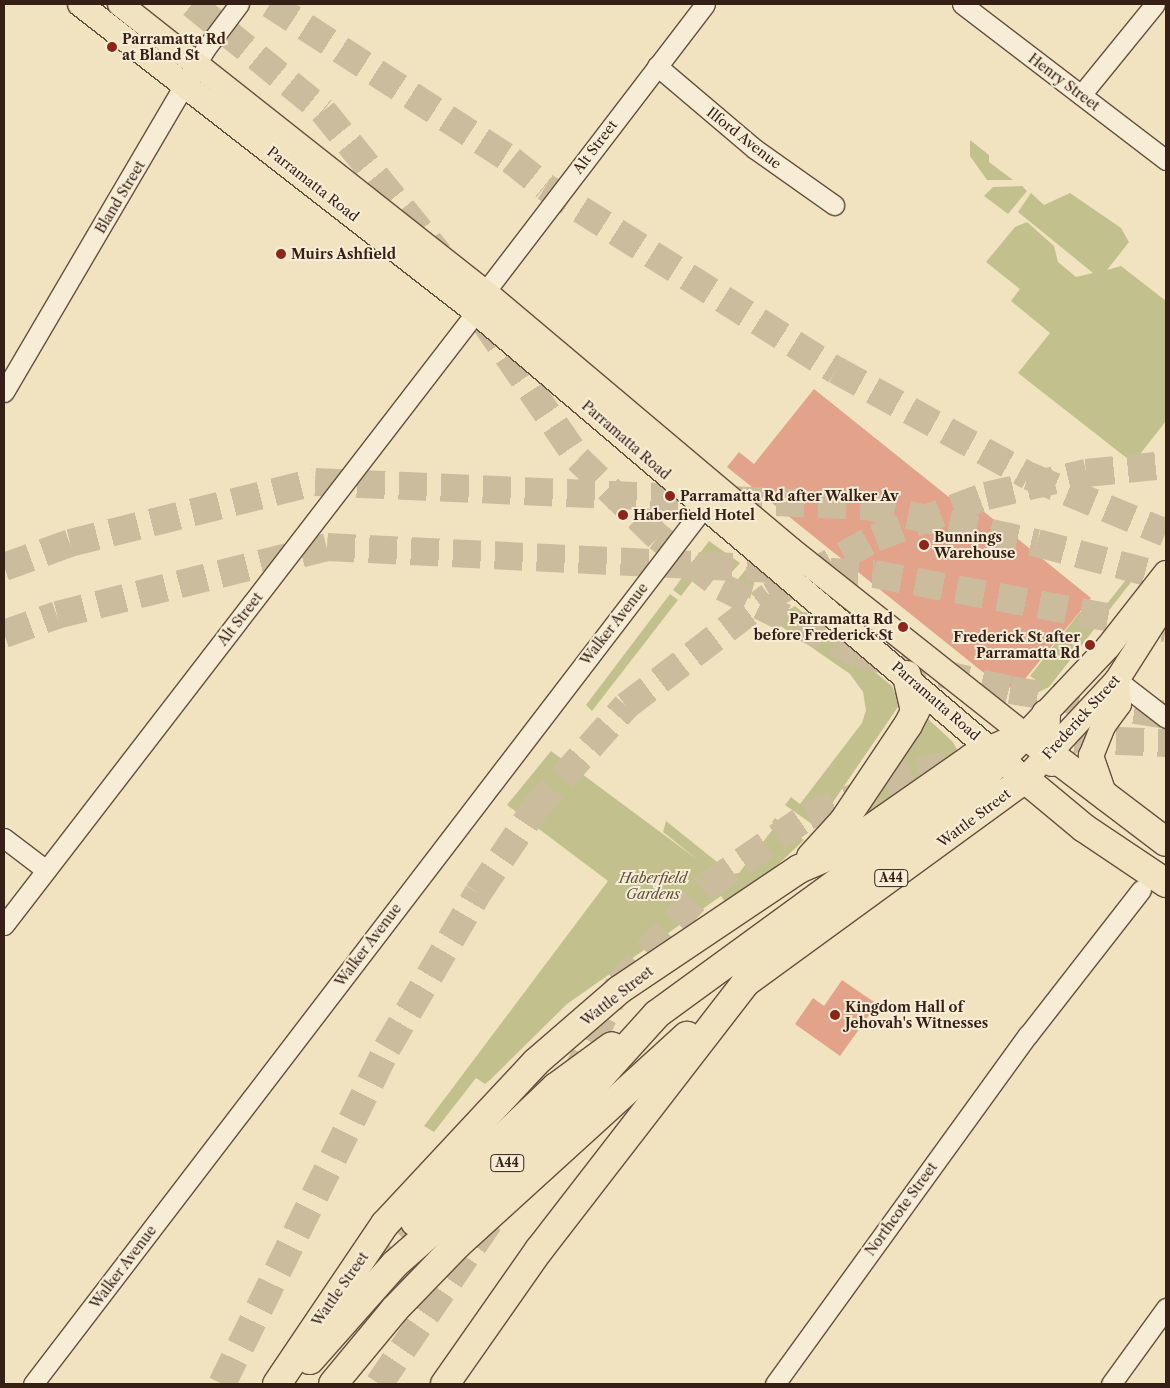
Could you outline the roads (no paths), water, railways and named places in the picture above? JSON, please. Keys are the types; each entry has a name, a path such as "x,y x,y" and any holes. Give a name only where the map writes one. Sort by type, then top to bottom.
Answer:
{"highway":[{"path":"799,869 843,822 908,725 915,711 907,674"},
{"path":"1042,765 1046,714"},
{"name":"Wattle Street","path":"292,1384 395,1264 573,1107 657,1014 997,754 1025,735"},
{"name":"Parramatta Road","path":"1025,735 1042,765 1084,828 1154,886"},
{"name":"Wattle Street","path":"277,1384 385,1224 490,1106 619,990 799,869 836,853 972,758 997,754 1042,765"},
{"name":"Wattle Street","path":"445,1384 556,1228 746,983 1042,765"},
{"name":"Parramatta Road","path":"1042,765 1080,780 1166,842"},
{"path":"333,1384 395,1309 457,1245 746,983"},
{"path":"414,1223 556,1087 657,1014"}],"main road":[{"name":"Parramatta Road","path":"80,4 191,76 480,302 1025,735"},
{"name":"Parramatta Road","path":"120,4 191,76"},
{"name":"Parramatta Road","path":"480,302 704,507 907,674 997,754"},
{"name":"Frederick Street","path":"1025,735 1046,714 1166,573"},
{"name":"Frederick Street","path":"1042,765 1117,680 1166,603"},
{"path":"1106,799 1091,756 1103,726 1119,704 1117,680"}],"street":[{"name":"Bland Street","path":"4,392 191,76 239,4"},
{"name":"Alt Street","path":"4,925 705,4"},
{"name":"Henry Street","path":"962,4 1166,160"},
{"path":"1081,95 1155,4"},
{"name":"Ilford Avenue","path":"657,66 755,149 834,205"},
{"name":"Walker Avenue","path":"33,1384 704,507"},
{"path":"1117,680 1166,718"},
{"path":"4,838 46,870"},
{"name":"Northcote Street","path":"775,1384 1028,1035 1154,886"},
{"path":"1111,1384 1166,1308"}],"tunnel":[{"path":"192,4 323,111 439,254"},
{"path":"270,4 511,160 545,187 836,370 1029,476 1166,533"},
{"path":"484,321 578,459 658,537 722,587 859,654 1010,690 1166,715"},
{"path":"222,1384 387,1048 478,893 534,810 626,706 770,596 875,538 986,496 1086,473 1166,465"},
{"path":"4,567 70,543 315,482 867,506 1037,543 1166,577"},
{"path":"4,634 57,615 327,547 874,574 1166,628"},
{"path":"1041,746 1074,739 1166,743"},
{"path":"573,1080 619,984 708,885 808,816 918,772 970,761"},
{"path":"379,1384 489,1222"},
{"path":"346,1300 414,1223"}],"place":[{"name":"Parramatta Rd at Bland St","path":"112,47"},
{"name":"Muirs Ashfield","path":"281,254"},
{"name":"Parramatta Rd after Walker Av","path":"670,496"},
{"name":"Haberfield Hotel","path":"623,515"},
{"name":"Bunnings Warehouse","path":"924,545"},
{"name":"Parramatta Rd before Frederick St","path":"903,627"},
{"name":"Frederick St after Parramatta Rd","path":"1090,645"},
{"name":"Kingdom Hall of Jehovah's Witnesses","path":"835,1015"}],"park label":[{"name":"Haberfield Gardens","path":"653,886"}]}
